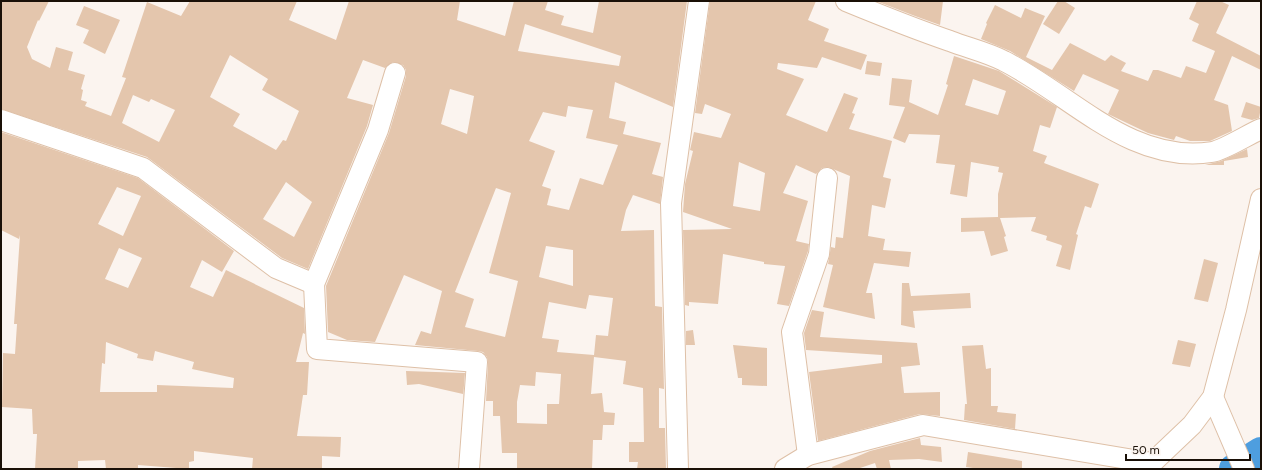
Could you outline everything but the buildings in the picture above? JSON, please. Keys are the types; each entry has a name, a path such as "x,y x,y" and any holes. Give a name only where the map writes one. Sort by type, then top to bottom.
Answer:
{"street":[{"path":"678,469 671,203 700,1"},
{"path":"846,1 890,20 1003,60 1064,97 1104,125 1143,145 1172,153 1213,152 1261,129"},
{"path":"395,73 378,130 314,284 317,349 477,362 469,469"},
{"path":"1,120 143,168 276,268 314,284"},
{"path":"808,455 792,332 819,254 827,178"},
{"path":"1244,469 1216,403 1261,200"},
{"path":"785,469 808,455 923,425 1152,463 1216,403"}],"waterway":[{"path":"1234,469 1261,452"}]}
